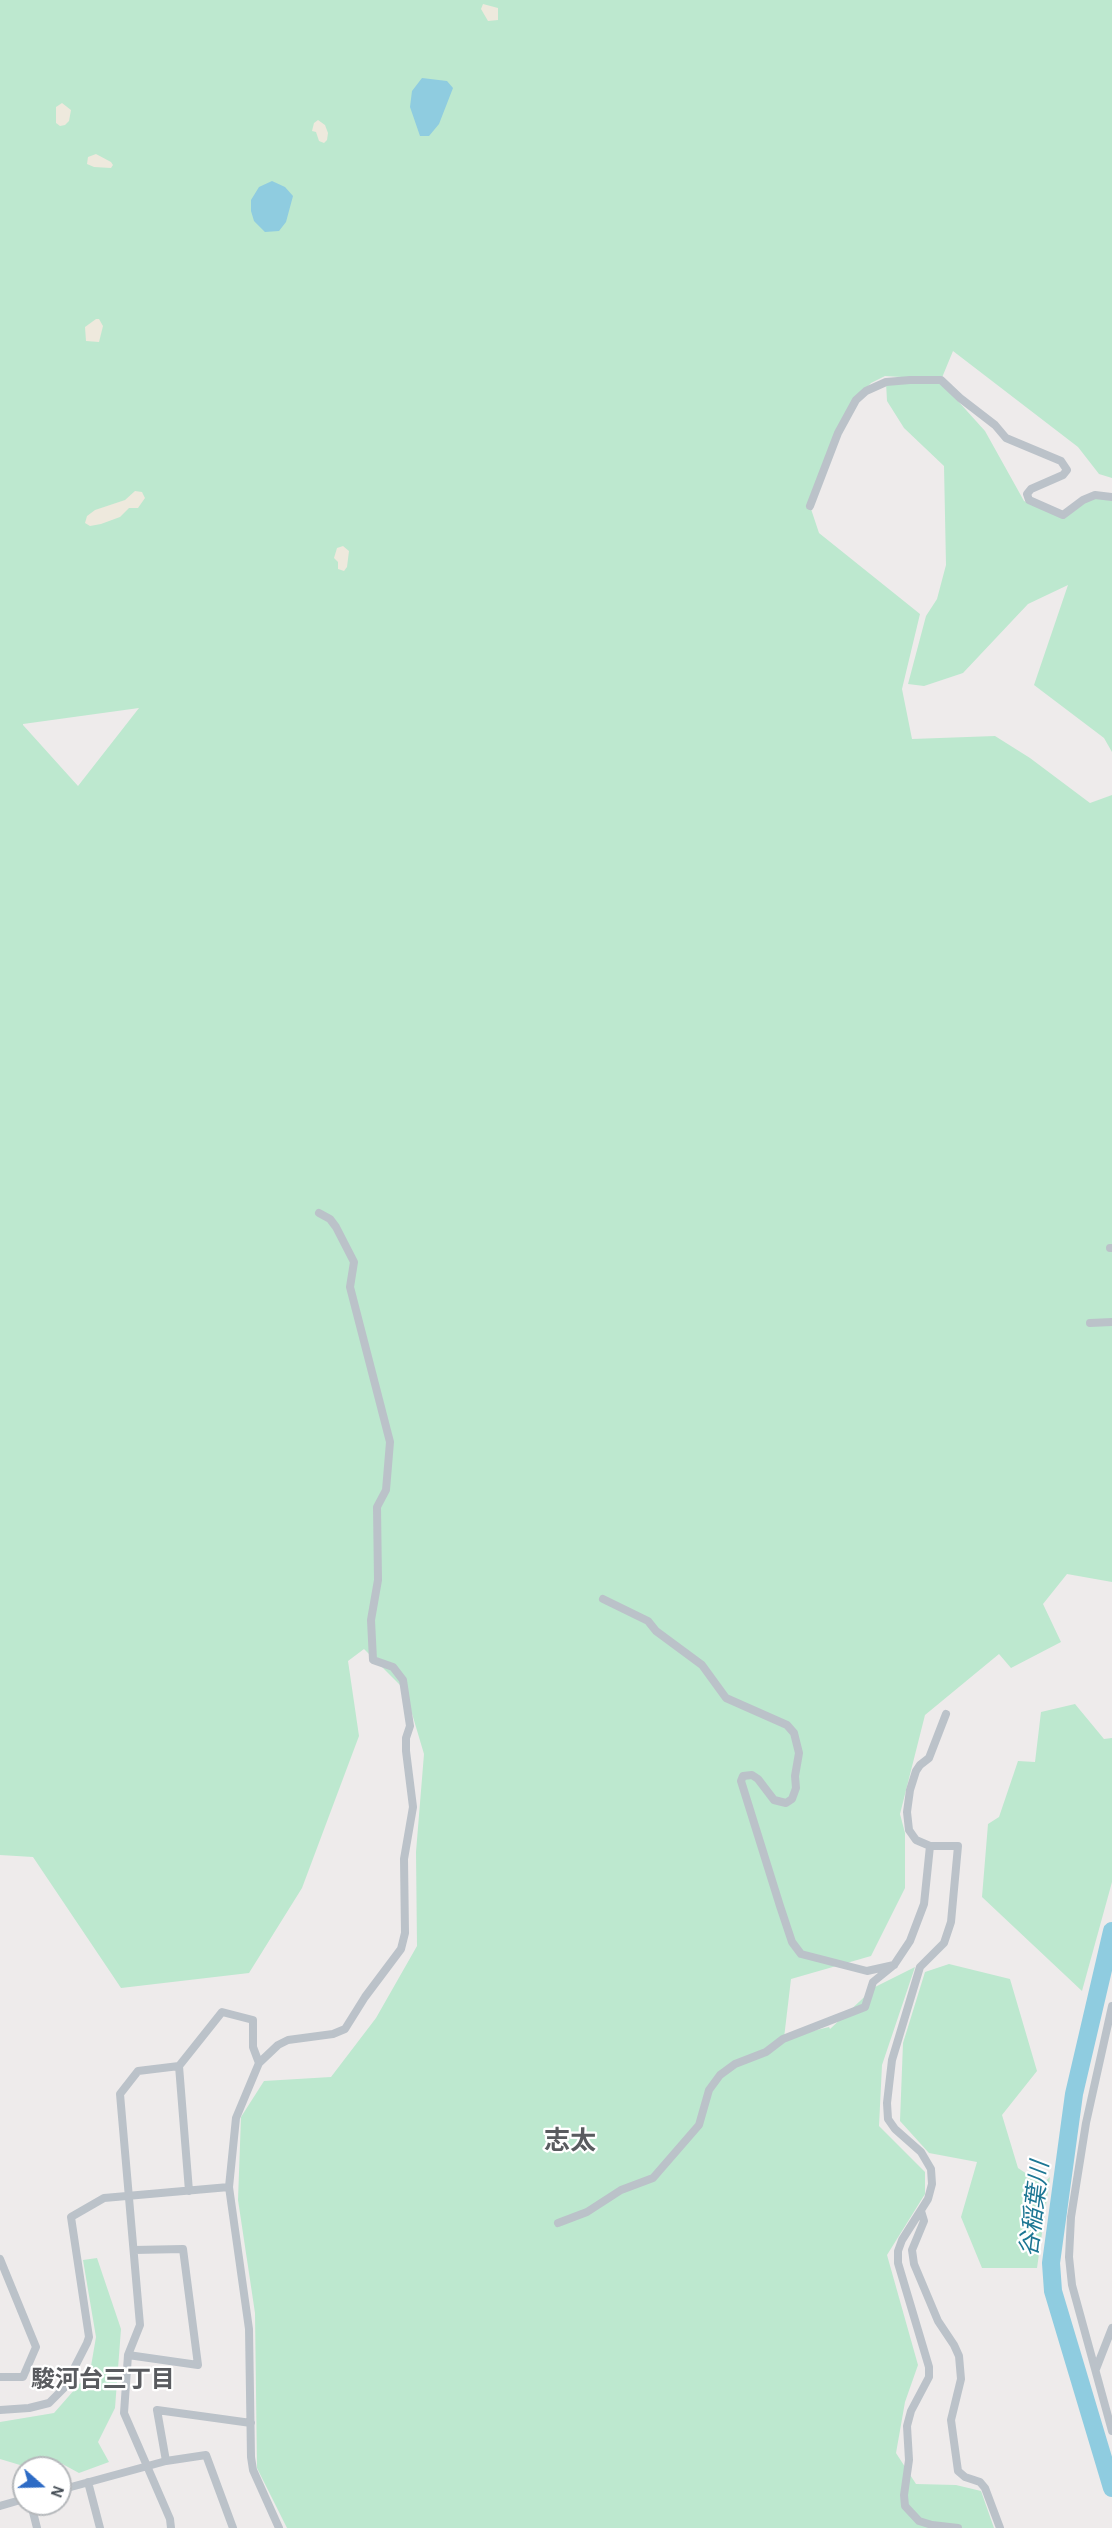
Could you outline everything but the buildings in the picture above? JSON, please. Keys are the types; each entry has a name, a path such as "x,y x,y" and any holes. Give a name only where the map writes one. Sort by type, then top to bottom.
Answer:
{"street":[{"path":"810,506 838,433 856,400 866,391 886,382 910,380 941,380 995,425 1006,438 1061,461 1067,470 1063,475 1031,489 1027,494 1029,500 1063,515 1083,500 1095,495 1112,497"},
{"path":"279,2528 253,2470 249,2329 229,2187 236,2118 260,2063 278,2045 288,2040 333,2034 345,2030 364,1997 401,1949 405,1933 404,1859 413,1806 406,1752 406,1738 410,1726 403,1680 393,1667 373,1660 371,1620 378,1580 377,1507 386,1490 390,1442 350,1287 354,1262 336,1227 330,1219 319,1213"},
{"path":"1090,1323 1112,1322"},
{"path":"603,1599 648,1621 656,1631 702,1665 726,1698 787,1725 794,1733 800,1753 795,1776 796,1788 792,1799 786,1803 774,1800 758,1779 752,1775 744,1776 741,1781 792,1942 801,1954 867,1971 894,1965"},
{"path":"946,1714 929,1758 916,1771 907,1812 909,1830 916,1840 930,1846 958,1846 951,1922 944,1943 920,1967 892,2060 887,2103 888,2119 921,2152 931,2169 932,2184 928,2199 902,2240 898,2251 898,2263 929,2377 909,2418 909,2460 904,2495 905,2506 919,2521 958,2528"},
{"path":"558,2223 587,2212 621,2190 653,2178 699,2125 709,2090 720,2075 735,2064 766,2052 783,2039 865,2007 873,1982 894,1965 910,1941 924,1904 930,1846"},
{"path":"1112,2006 1086,2123 1071,2217 1069,2257 1072,2285 1112,2431"},
{"path":"189,2191 179,2066 222,2012 253,2020 254,2047 260,2063"},
{"path":"171,2528 170,2519 124,2413 128,2355 141,2325 120,2094 138,2072 179,2066"},
{"path":"0,2410 29,2408 49,2403 64,2388 87,2343 89,2337 72,2217 104,2198 229,2187"},
{"path":"921,2211 924,2221 912,2250 914,2264 938,2321 959,2356 961,2379 951,2420 958,2471 965,2477 980,2482 985,2488 1000,2528"},
{"path":"128,2355 198,2365 183,2248 134,2250"},
{"path":"0,2259 36,2347 23,2377 0,2377"},
{"path":"1096,2369 1112,2328"},
{"path":"166,2461 157,2410 251,2423"},
{"path":"72,2487 166,2461 206,2455 233,2528"},
{"path":"88,2482 100,2528"}],"green space":[{"path":"0,0 1112,0 1112,478 1099,474 1078,447 953,351 941,380 939,380 985,431 1024,501 1065,518 1087,495 1112,497 1112,752 1104,738 1034,685 1068,585 1028,604 963,673 924,686 908,684 926,616 937,599 946,565 944,466 904,428 887,401 886,382 933,379 885,376 871,383 856,400 810,506 819,533 920,614 902,689 912,739 995,736 1030,758 1090,803 1112,795 1112,1582 1067,1574 1043,1604 1061,1642 1011,1668 999,1654 925,1715 900,1814 905,1833 905,1888 871,1956 791,1979 784,2038 829,2027 830,2029 875,1987 915,1967 882,2065 879,2126 925,2172 925,2194 887,2255 918,2365 905,2402 896,2453 916,2484 956,2485 981,2491 994,2528 287,2528 257,2468 255,2313 238,2200 241,2117 264,2081 331,2077 376,2018 417,1946 416,1852 424,1754 405,1690 364,1649 348,1661 359,1736 302,1888 249,1973 121,1988 33,1857 0,1855","holes":["139,708 78,786 23,724"]},
{"path":"1075,1704 1104,1739 1112,1738 1112,1882 1082,1991 982,1897 988,1824 999,1817 1018,1761 1035,1762 1041,1712"},
{"path":"949,1964 1010,1979 1037,2071 1002,2115 1018,2168 1042,2184 1050,2177 1037,2268 982,2268 961,2217 977,2162 929,2153 900,2121 903,2043 925,1972"},
{"path":"97,2258 121,2329 115,2408 98,2442 109,2462 79,2473 72,2469 72,2456 12,2456 12,2463 0,2459 0,2422 54,2413 90,2372 96,2337 83,2260"}],"sand":[{"path":"483,4 498,8 498,20 488,21 481,9"},
{"path":"62,103 71,110 69,121 60,126 56,123 56,107"},
{"path":"318,120 325,125 328,133 324,143 319,141 316,132 312,131 314,123"},
{"path":"96,154 111,162 113,165 111,168 94,167 87,164 88,157"},
{"path":"99,319 103,326 99,342 86,341 85,327"},
{"path":"135,491 142,492 145,498 138,508 129,508 120,517 101,524 90,526 85,523 87,516 95,510 125,500"},
{"path":"343,546 349,551 347,567 344,571 338,569 338,562 334,558 337,548"}],"water":[{"path":"422,78 447,81 453,88 439,124 429,136 420,136 410,107 412,91"},
{"path":"272,181 285,187 293,196 286,222 279,231 265,232 254,221 251,200 259,187"}],"waterway":[{"name":"谷稲葉川","path":"1112,1931 1074,2094 1051,2263 1053,2291 1112,2488"}],"district":[{"name":"志太","path":"570,2141"},
{"name":"駿河台三丁目","path":"103,2380"}]}
